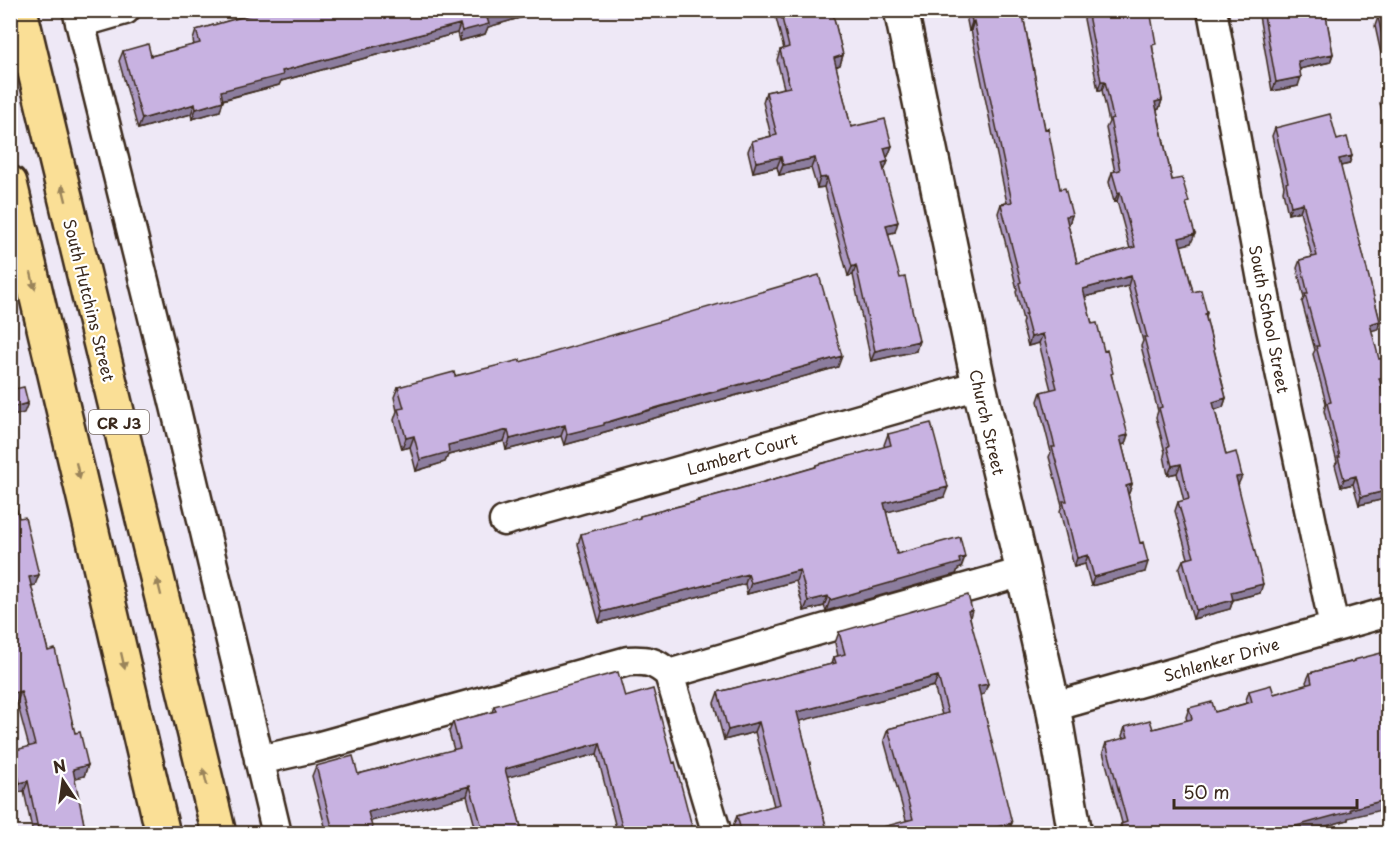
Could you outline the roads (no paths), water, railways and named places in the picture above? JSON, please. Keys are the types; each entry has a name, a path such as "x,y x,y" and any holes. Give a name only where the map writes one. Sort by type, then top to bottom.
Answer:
{"main road":[{"name":"South Hutchins Street","path":"20,10 219,834"},
{"name":"CR J3","path":"10,183 163,834"}],"street":[{"path":"125,10 79,17 278,834"},
{"name":"Church Street","path":"901,10 979,385 1053,706 1075,834"},
{"name":"South School Street","path":"1212,10 1271,329 1334,627"},
{"name":"Lambert Court","path":"504,521 979,385"},
{"path":"669,674 1023,572"},
{"name":"Schlenker Drive","path":"1053,706 1389,612"},
{"path":"259,760 313,748 628,661 647,660 669,674 717,834"}]}
